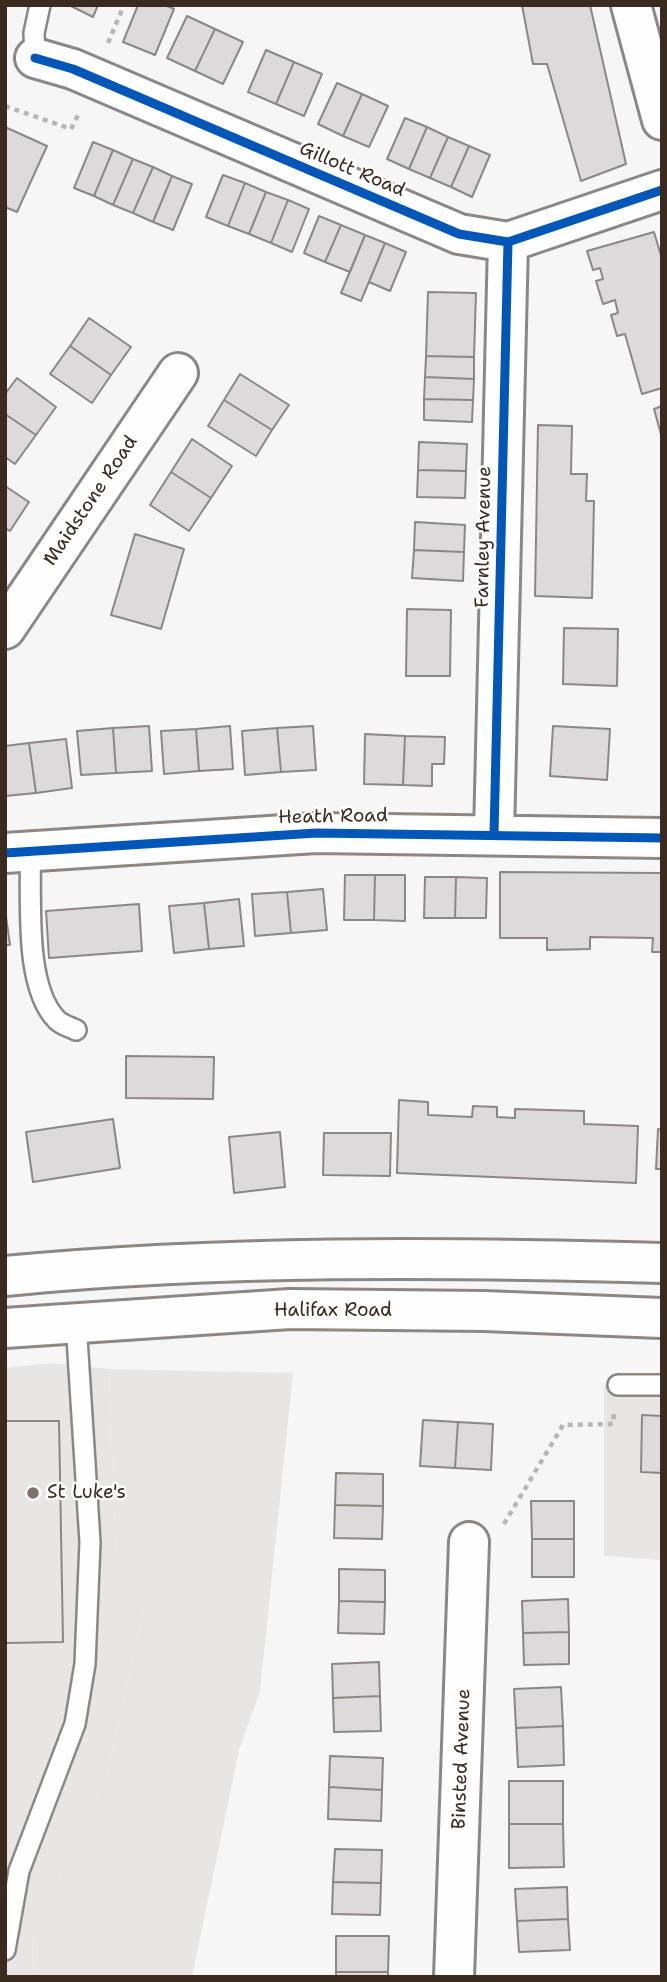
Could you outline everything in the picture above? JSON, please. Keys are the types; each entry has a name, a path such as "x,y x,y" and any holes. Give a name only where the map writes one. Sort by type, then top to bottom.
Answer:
{"main road":[{"path":"631,5 662,120"},
{"name":"Gillott Road","path":"35,58 94,78 458,234 508,242 662,190"},
{"name":"Farnley Avenue","path":"494,834 508,242"},
{"name":"Maidstone Road","path":"5,629 178,373"},
{"name":"Heath Road","path":"18,852 316,833 662,838"},
{"path":"5,1276 230,1261 524,1260 662,1264"},
{"name":"Halifax Road","path":"5,1328 290,1309 484,1311 662,1318"},
{"name":"Binsted Avenue","path":"454,1977 469,1542"}],"lane":[{"path":"35,58 34,33 40,5"},
{"path":"18,852 34,967 43,1000 58,1021 76,1030"},
{"path":"5,1950 19,1871 75,1724 85,1664 90,1542 76,1322"},
{"path":"618,1385 662,1385"}],"path":[{"path":"5,106 71,129 94,78"},
{"path":"469,1542 504,1524 563,1425 613,1424 618,1385"}],"shaded area":[{"path":"52,1363 109,1369 116,1554 159,1557 159,1574 144,1606 106,1779 33,1933 32,1977 5,1977 5,1368"},
{"path":"109,1369 293,1373 260,1691 239,1750 192,1977 32,1977 33,1933 106,1779 144,1606 159,1574 159,1557 116,1555"},
{"path":"55,1374 65,1391 76,1509 62,1565 59,1421 5,1421 5,1377"},
{"path":"662,1384 662,1560 604,1556 604,1385"}],"building":[{"path":"69,5 98,5 93,17"},
{"path":"138,5 165,5 174,9 155,55 123,42"},
{"path":"522,5 590,5 626,164 581,181 547,64 533,64"},
{"path":"187,16 215,29 195,71 167,58"},
{"path":"215,29 243,42 223,84 195,71"},
{"path":"266,50 294,62 276,104 248,92"},
{"path":"294,62 322,74 304,116 276,104"},
{"path":"337,83 362,94 343,136 318,124"},
{"path":"362,94 388,106 369,147 343,136"},
{"path":"405,118 427,127 409,169 387,159"},
{"path":"5,127 47,146 17,212 5,207"},
{"path":"427,127 448,137 430,178 409,169"},
{"path":"448,137 469,146 451,187 430,178"},
{"path":"93,142 113,150 94,196 74,188"},
{"path":"469,146 490,155 472,197 451,187"},
{"path":"113,150 133,159 113,205 94,196"},
{"path":"133,159 153,167 133,213 113,205"},
{"path":"153,167 172,176 153,222 133,213"},
{"path":"223,175 245,183 228,226 206,217"},
{"path":"172,176 192,184 173,230 153,222"},
{"path":"245,183 266,192 249,234 228,226"},
{"path":"266,192 288,200 271,243 249,234"},
{"path":"288,200 309,209 292,252 271,243"},
{"path":"319,216 341,225 325,262 304,253"},
{"path":"341,225 365,235 350,272 325,262"},
{"path":"654,232 662,259 662,388 642,394 625,334 617,336 611,315 618,313 615,300 603,304 596,281 603,279 600,268 593,270 587,251"},
{"path":"365,235 385,243 361,301 341,293"},
{"path":"385,243 406,252 390,291 369,282"},
{"path":"428,292 476,293 474,357 426,356"},
{"path":"89,318 131,347 111,375 70,346"},
{"path":"70,346 111,375 92,403 50,374"},
{"path":"426,356 474,357 474,379 425,377"},
{"path":"240,374 289,405 272,430 224,400"},
{"path":"425,377 474,379 473,400 424,399"},
{"path":"17,378 56,407 36,435 5,414 5,394"},
{"path":"424,399 473,400 472,422 424,420"},
{"path":"224,400 272,430 256,456 208,426"},
{"path":"662,406 662,438 654,409"},
{"path":"5,414 36,435 15,464 5,457"},
{"path":"538,425 572,426 571,474 587,474 586,501 594,501 592,598 535,596"},
{"path":"192,439 232,466 211,498 171,472"},
{"path":"419,442 467,444 466,471 418,470"},
{"path":"418,470 466,471 465,498 417,497"},
{"path":"171,472 211,498 189,531 150,505"},
{"path":"5,486 29,502 10,531 5,528"},
{"path":"415,522 465,525 464,552 414,550"},
{"path":"135,534 184,549 161,629 111,615"},
{"path":"414,550 464,552 463,581 412,578"},
{"path":"407,609 451,610 450,676 406,676"},
{"path":"564,628 618,629 617,686 563,684"},
{"path":"149,726 152,771 116,773 113,728"},
{"path":"230,726 233,769 199,771 196,729"},
{"path":"313,726 316,770 281,772 277,728"},
{"path":"553,726 610,729 607,780 550,776"},
{"path":"113,728 116,773 81,775 77,731"},
{"path":"277,728 281,772 245,775 242,731"},
{"path":"196,729 199,771 164,774 161,731"},
{"path":"365,734 405,736 403,785 364,784"},
{"path":"405,736 445,737 444,764 432,764 432,786 403,785"},
{"path":"66,739 72,788 36,793 29,743"},
{"path":"29,743 36,793 5,796 5,746"},
{"path":"500,872 662,873 662,952 652,952 653,938 590,937 590,949 547,950 547,938 500,938"},
{"path":"345,875 375,875 374,920 344,920"},
{"path":"375,875 405,875 405,921 374,920"},
{"path":"425,877 456,877 455,918 424,918"},
{"path":"456,877 487,878 486,918 455,918"},
{"path":"323,889 327,930 291,933 287,892"},
{"path":"287,892 291,933 255,936 252,894"},
{"path":"239,899 244,946 209,949 204,903"},
{"path":"204,903 209,949 174,953 169,906"},
{"path":"139,904 142,951 49,958 46,911"},
{"path":"5,910 10,945 5,945"},
{"path":"126,1056 214,1057 213,1099 126,1098"},
{"path":"399,1100 428,1102 428,1115 472,1117 473,1106 497,1107 497,1117 515,1118 515,1109 584,1111 584,1124 638,1126 636,1183 397,1173"},
{"path":"113,1119 120,1168 33,1182 26,1132"},
{"path":"658,1129 662,1130 662,1169 656,1169"},
{"path":"280,1132 285,1187 234,1193 229,1137"},
{"path":"324,1133 391,1133 390,1176 323,1175"},
{"path":"642,1415 662,1416 662,1473 641,1472"},
{"path":"423,1420 458,1422 455,1468 420,1466"},
{"name":"St Luke's","path":"5,1421 59,1421 63,1642 5,1643"},
{"name":"St Luke's","path":"5,1421 59,1421 63,1642 5,1643"},
{"path":"458,1422 493,1424 491,1470 455,1468"},
{"path":"336,1473 383,1474 383,1506 335,1505"},
{"path":"531,1501 574,1501 574,1539 532,1539"},
{"path":"335,1505 383,1506 382,1539 334,1538"},
{"path":"532,1539 574,1539 574,1577 532,1577"},
{"path":"339,1569 385,1570 385,1602 339,1601"},
{"path":"568,1599 569,1632 523,1633 522,1601"},
{"path":"339,1601 385,1602 384,1634 338,1633"},
{"path":"569,1632 569,1664 524,1665 523,1633"},
{"path":"379,1662 380,1696 333,1698 332,1664"},
{"path":"561,1687 563,1726 516,1728 514,1689"},
{"path":"380,1696 381,1731 334,1732 333,1698"},
{"path":"563,1726 564,1765 518,1767 516,1728"},
{"path":"330,1756 383,1758 382,1790 329,1787"},
{"path":"509,1781 563,1781 563,1824 509,1824"},
{"path":"329,1787 382,1790 381,1821 328,1819"},
{"path":"509,1824 563,1824 564,1867 509,1868"},
{"path":"335,1849 382,1850 381,1883 333,1882"},
{"path":"333,1882 381,1883 380,1915 332,1914"},
{"path":"567,1887 568,1919 517,1921 515,1889"},
{"path":"568,1919 570,1950 519,1952 517,1921"},
{"path":"336,1936 389,1936 388,1972 336,1972"},
{"path":"336,1972 388,1972 388,1977 336,1977"}],"cycle path":[{"path":"35,58 73,69 459,234 508,242 662,190"},
{"path":"494,834 508,242"},
{"path":"5,853 316,833 662,838"}],"place":[{"name":"St Luke's","path":"33,1493"}]}
